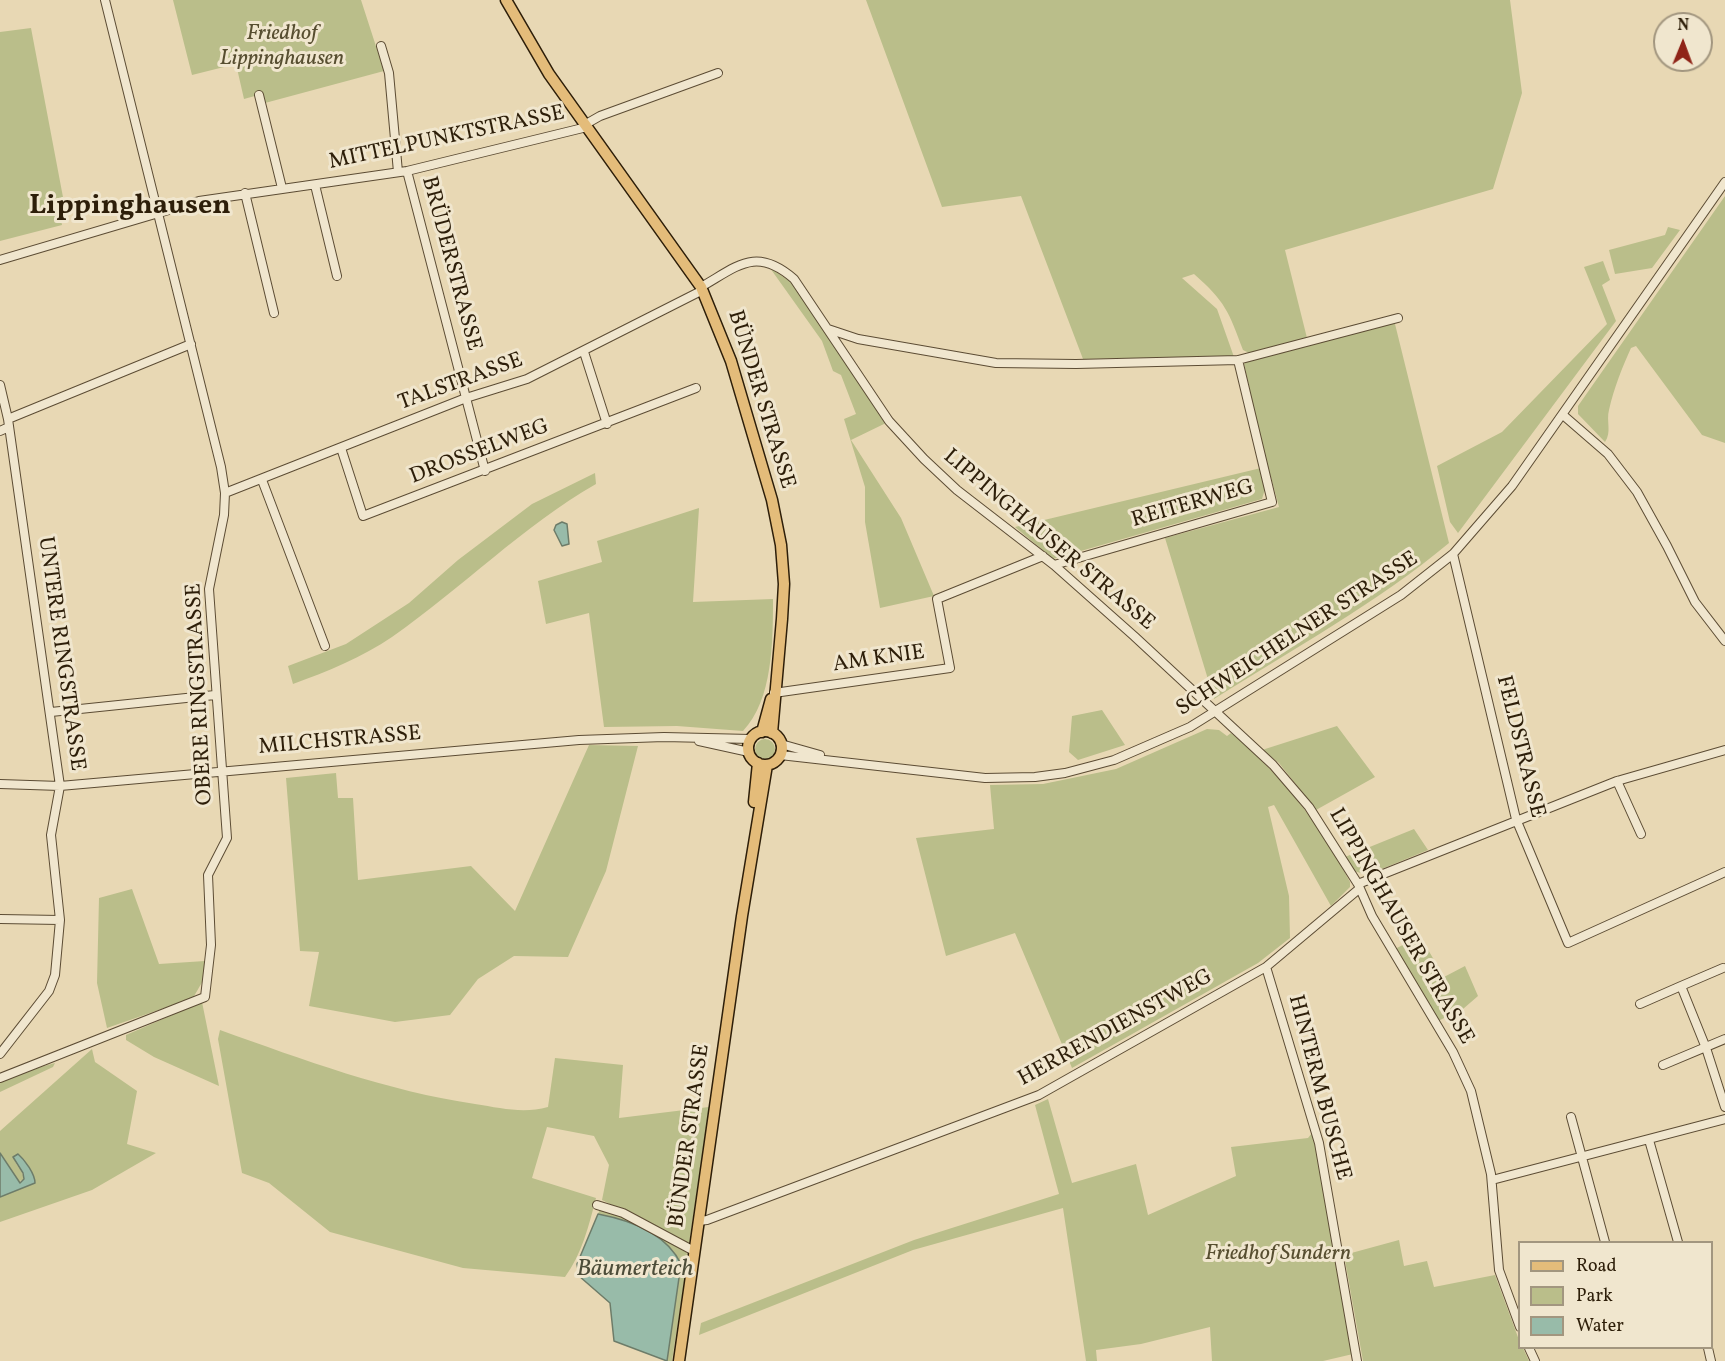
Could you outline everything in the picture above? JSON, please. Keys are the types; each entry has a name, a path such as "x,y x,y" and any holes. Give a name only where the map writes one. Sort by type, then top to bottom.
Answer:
{"main road":[{"name":"BÜNDER STRASSE","path":"506,0 549,74 702,289 734,370 772,500 781,545 784,584 782,619 767,733"},
{"path":"767,733 781,749 775,762 762,764 749,752 751,739 767,733"},
{"name":"BÜNDER STRASSE","path":"679,1361 762,764"}],"street":[{"name":"OBERE RINGSTRASSE","path":"0,1078 205,997 211,945 208,875 227,838 209,589 224,515 225,493 191,344 105,0"},
{"name":"BRÜDERSTRASSE","path":"381,46 389,73 402,171 485,471"},
{"name":"MITTELPUNKTSTRASSE","path":"0,260 199,201 402,171 586,126 600,116 718,73"},
{"path":"259,95 282,188"},
{"name":"SCHWEICHELNER STRASSE","path":"781,749 850,762 985,778 1035,777 1076,771 1114,760 1163,741 1214,712 1401,595 1453,554 1505,494 1563,415 1725,182"},
{"name":"MITTELPUNKTSTRASSE","path":"315,185 336,276"},
{"path":"245,193 274,313"},
{"name":"LIPPINGHAUSER STRASSE","path":"702,289 744,262 763,261 785,271 794,279 828,328 889,421 924,459 957,490 1054,565 1292,785 1359,887 1371,916 1465,1078 1478,1115 1492,1180 1499,1270 1518,1322"},
{"name":"TALSTRASSE","path":"225,493 466,398 527,379 584,352 702,289"},
{"path":"828,328 858,339 996,363 1238,360 1398,318"},
{"path":"843,352 849,343 858,339"},
{"path":"0,431 9,423 191,344"},
{"path":"584,352 607,424"},
{"name":"REITERWEG","path":"1054,565 1272,502 1238,360"},
{"name":"UNTERE RINGSTRASSE","path":"0,385 9,423 60,786 51,836 60,920 55,975 49,991 0,1054"},
{"name":"DROSSELWEG","path":"341,448 363,516 696,388"},
{"path":"1563,415 1608,454 1637,492 1695,602 1725,641"},
{"path":"262,480 325,646"},
{"name":"FELDSTRASSE","path":"1453,554 1516,819 1568,943 1725,872"},
{"name":"AM KNIE","path":"774,693 950,668 937,599 1043,556"},
{"path":"51,712 215,695"},
{"name":"MILCHSTRASSE","path":"684,738 749,752"},
{"name":"MILCHSTRASSE","path":"0,784 60,786 568,740 751,739"},
{"name":"HERRENDIENSTWEG","path":"699,1221 708,1220 1039,1095 1266,967 1359,887 1516,819 1617,781 1725,750"},
{"path":"1617,781 1641,834"},
{"path":"0,919 60,920"},
{"name":"HINTERM BUSCHE","path":"1266,967 1319,1143 1357,1361"},
{"path":"1640,1004 1723,968"},
{"path":"1681,986 1706,1048 1725,1107"},
{"path":"1663,1065 1725,1039"},
{"path":"1571,1117 1605,1241"},
{"path":"1492,1180 1725,1119"},
{"path":"1649,1140 1678,1241"},
{"path":"597,1205 623,1213 694,1251"}],"green space":[{"name":"Friedhof Lippinghausen","path":"173,0 361,0 384,71 265,103 262,94 244,99 236,64 192,75"},
{"path":"866,0 1510,0 1522,93 1493,189 1285,250 1307,338 1249,353 1243,350 1225,308 1213,292 1194,274 1182,278 1217,309 1234,357 1083,359 1021,196 942,207"},
{"path":"31,28 66,213 60,215 62,225 0,241 0,32"},
{"path":"1725,196 1725,443 1702,435 1636,346 1631,348 1616,386 1609,410 1608,434 1605,442 1578,414 1578,406"},
{"path":"1668,227 1680,230 1652,268 1615,274 1609,250 1665,235"},
{"path":"1603,261 1610,280 1602,285 1616,321 1458,533 1450,522 1437,466 1502,432 1607,324 1584,267"},
{"path":"770,268 794,284 886,423 851,440 901,518 934,596 880,608 865,522 865,487 844,419 856,414 841,375 833,371 822,341"},
{"path":"1395,324 1449,543 1364,606 1214,699 1165,538 1279,507 1244,364 1247,361"},
{"path":"1261,468 1265,489 1262,499 1053,559 1015,527"},
{"path":"595,473 596,484 543,519 392,637 344,664 293,684 288,666 346,644 409,603 458,560 532,504"},
{"path":"699,508 693,602 773,599 773,633 769,669 760,703 753,718 743,731 677,726 604,727 589,613 546,624 538,581 602,562 597,541"},
{"path":"1102,710 1125,745 1078,760 1069,752 1072,716"},
{"path":"1337,726 1375,777 1316,810 1279,763 1262,750"},
{"path":"1207,729 1219,730 1227,736 1231,733 1283,783 1326,840 1350,882 1350,887 1331,906 1274,805 1268,807 1289,896 1290,938 1258,963 1072,1068 1015,933 946,956 916,838 994,829 990,785 1043,784 1116,769"},
{"path":"765,739 772,742 775,749 772,756 765,759 758,756 755,749 758,742"},
{"path":"589,745 638,746 606,871 568,957 514,956 478,979 450,1015 395,1022 309,1006 319,952 300,951 286,778 336,773 338,798 353,798 358,880 471,866 515,911"},
{"path":"1414,829 1428,850 1367,875 1354,871 1345,857"},
{"path":"132,889 159,964 205,961 205,977 193,998 107,1028 97,983 99,898"},
{"path":"1420,936 1444,977 1465,966 1478,996 1463,1009 1438,1021 1395,949"},
{"path":"202,1002 219,1086 154,1057 126,1040 126,1035"},
{"path":"220,1030 378,1083 442,1098 512,1110 548,1107 555,1058 623,1065 619,1118 709,1107 689,1244 602,1200 609,1165 594,1136 547,1127 532,1178 596,1198 588,1229 565,1277 463,1268 330,1232 269,1183 242,1173 218,1039"},
{"path":"92,1049 95,1062 137,1091 127,1144 156,1153 92,1190 0,1222 0,1197 35,1183 24,1159 14,1156 24,1179 18,1182 0,1153 0,1131"},
{"path":"55,1063 53,1067 0,1092 0,1078"},
{"name":"Friedhof Sundern","path":"1048,1099 1072,1183 1136,1164 1148,1215 1236,1176 1231,1147 1308,1138 1312,1133 1318,1152 1353,1354 1323,1361 1212,1361 1210,1327 1141,1344 1096,1350 1097,1361 1086,1361 1063,1208 913,1250 699,1335 701,1323 914,1240 1059,1194 1035,1105"},
{"path":"600,1209 624,1216 685,1250 688,1256 672,1361 667,1361 681,1264 598,1214"},
{"path":"1399,1240 1404,1266 1427,1261 1434,1287 1495,1275 1518,1337 1518,1349 1523,1349 1529,1361 1363,1361 1344,1255"}],"water":[{"path":"562,522 567,524 569,544 562,546 554,530 556,525"},
{"path":"0,1153 20,1183 24,1179 23,1173 13,1157 18,1154 29,1167 35,1183 0,1197"},
{"name":"Bäumerteich","path":"598,1214 634,1224 657,1236 674,1253 681,1264 667,1361 614,1341 610,1303 579,1276 577,1264"}],"district":[{"name":"Lippinghausen","path":"130,208"}]}
